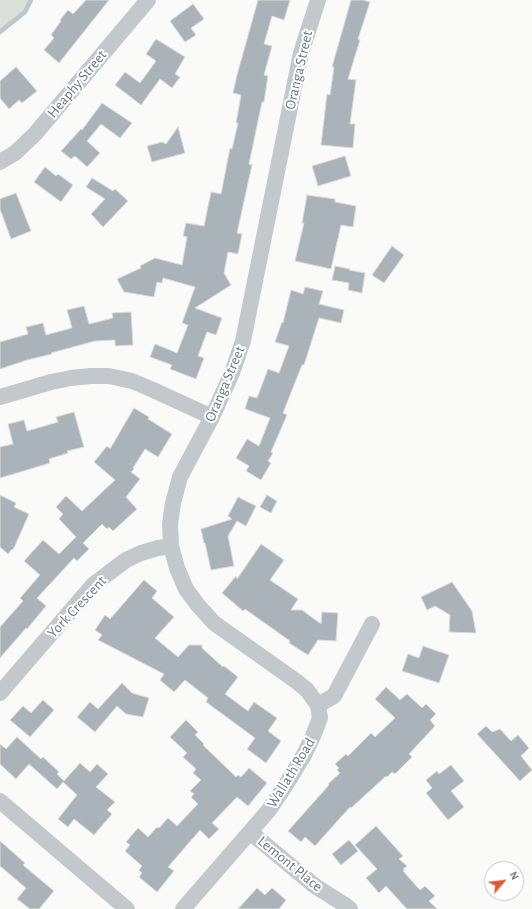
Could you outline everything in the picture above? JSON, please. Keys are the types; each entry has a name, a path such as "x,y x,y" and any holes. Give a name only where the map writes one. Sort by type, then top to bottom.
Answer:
{"street":[{"name":"Heaphy Street","path":"0,162 15,153 35,134 148,0"},
{"name":"Oranga Street","path":"318,0 301,53 243,341 232,374 212,417 180,477 173,503 170,524 171,546 177,568 186,589 197,604 214,622 296,680 307,690 318,705"},
{"path":"0,397 50,382 71,378 110,376 151,389 212,417"},
{"name":"York Crescent","path":"0,693 93,585 126,560 141,553 171,546"},
{"path":"318,705 334,696 372,624"},
{"name":"Wallath Road","path":"183,909 269,810 287,783 304,755 313,736 320,718 318,705"},
{"path":"0,801 127,909"},
{"name":"Lemont Place","path":"250,832 315,886 350,909"}],"shaded area":[{"path":"0,0 31,0 25,12 0,33"}],"building":[{"path":"86,0 109,0 59,63 44,50 54,38 51,35 68,10 73,14"},
{"path":"258,0 290,0 284,20 272,16 264,44 272,46 264,75 268,76 264,102 262,102 249,164 252,165 237,233 242,234 238,254 228,252 224,273 231,285 195,308 222,318 216,335 207,332 198,356 204,358 196,379 170,369 172,365 150,357 155,344 177,353 188,325 182,323 195,287 163,278 162,283 157,282 154,297 124,292 117,279 141,268 140,266 155,258 182,265 187,237 183,236 186,223 204,226 211,192 221,194 230,148 232,149 238,123 236,123 241,95 233,93"},
{"path":"351,0 363,0 370,2 358,39 360,40 348,79 356,80 350,124 355,124 353,148 321,145 327,94 330,95 334,67 332,67"},
{"path":"193,4 204,19 191,28 196,35 185,42 170,21"},
{"path":"156,39 185,57 175,74 180,77 172,88 160,79 141,105 115,85 125,72 140,83 156,61 146,54"},
{"path":"16,67 37,91 22,103 19,100 9,109 0,98 0,81"},
{"path":"102,103 132,123 120,138 101,124 87,141 100,153 87,167 75,156 71,159 61,151 81,129 82,130"},
{"path":"178,127 185,153 152,162 147,146 162,142 166,144"},
{"path":"345,156 351,176 318,186 312,166"},
{"path":"45,167 56,176 58,174 73,185 61,202 34,182"},
{"path":"92,178 113,191 115,189 128,201 103,227 91,214 105,199 86,187"},
{"path":"16,193 31,231 11,239 0,209 0,199"},
{"path":"307,195 335,199 335,202 356,206 353,227 341,225 331,269 295,261 304,223 302,223"},
{"path":"392,246 404,255 384,283 372,275"},
{"path":"335,266 365,273 362,293 348,290 349,283 332,280"},
{"path":"305,287 323,291 319,304 344,310 341,323 319,318 304,365 302,365 283,413 287,415 271,452 273,453 268,461 271,463 261,480 246,471 249,466 236,458 247,439 259,446 270,418 245,409 249,396 257,398 268,369 279,373 289,346 275,342 282,322 283,323 291,290 303,294"},
{"path":"84,306 89,324 113,318 112,313 131,312 133,345 115,346 115,340 95,341 0,369 0,342 28,334 26,327 43,323 46,335 72,328 67,310"},
{"path":"134,408 172,434 158,457 145,449 131,472 140,479 126,497 137,509 113,531 109,527 107,529 102,524 83,543 89,549 77,561 74,558 37,598 46,606 0,658 0,627 23,601 20,598 40,575 24,561 43,540 59,554 76,537 59,519 63,514 56,507 66,496 82,511 115,480 94,462 107,446 110,449"},
{"path":"74,412 84,447 67,451 68,453 49,459 50,463 0,478 0,447 13,444 8,424 24,420 27,431 58,422 56,417"},
{"path":"0,495 16,503 14,507 29,514 13,550 12,549 8,554 0,547"},
{"path":"267,495 277,501 271,513 260,507"},
{"path":"238,497 256,506 246,526 237,521 228,536 234,566 211,570 201,529 232,519 228,516"},
{"path":"261,544 284,560 270,580 298,599 291,610 302,610 321,624 322,612 338,613 336,641 318,640 308,655 289,643 290,641 245,609 243,611 222,593 236,576 237,579"},
{"path":"144,580 157,591 152,598 174,617 155,638 178,657 189,645 202,645 202,648 223,667 224,666 238,677 225,694 248,711 254,702 277,718 268,731 281,741 266,763 247,749 255,738 206,702 208,698 185,680 174,692 160,680 164,674 98,640 102,635 95,630 105,615 110,619"},
{"path":"452,582 472,611 476,633 449,632 450,615 435,606 427,610 421,597"},
{"path":"423,646 449,655 439,683 402,671 408,654 419,658"},
{"path":"122,683 132,693 149,698 143,717 126,714 117,706 95,732 77,717 90,702 98,709"},
{"path":"386,687 400,700 407,694 422,708 426,704 436,714 430,720 435,726 409,754 412,757 395,774 392,772 387,777 386,776 351,808 350,807 315,846 305,837 301,842 288,831 329,785 328,784 340,773 337,770 339,768 335,764 346,754 348,756 371,733 375,737 395,718 375,699"},
{"path":"43,700 54,710 30,737 10,720 23,706 31,713"},
{"path":"186,720 198,732 195,735 204,744 203,745 236,777 238,775 241,777 249,768 267,783 248,806 237,797 212,823 219,829 209,839 200,830 168,867 174,871 157,892 139,877 142,873 139,870 142,866 125,851 130,845 126,842 138,828 148,837 168,818 177,826 198,804 191,797 194,794 190,791 201,780 193,773 196,769 183,757 187,753 170,737"},
{"path":"486,726 492,732 500,729 511,741 518,735 529,748 521,756 532,770 520,781 477,734"},
{"path":"17,737 41,759 43,757 59,772 57,774 64,781 80,763 90,772 97,764 108,774 96,787 115,802 107,810 112,814 94,835 74,819 68,827 58,819 77,795 63,782 57,789 29,764 16,779 0,764 0,744 6,749"},
{"path":"451,765 464,781 451,791 464,807 448,820 426,793 432,788 426,780 437,771 439,774"},
{"path":"376,826 403,856 399,859 407,866 403,869 405,870 403,871 420,890 425,886 435,896 429,901 437,909 407,909 386,886 379,893 366,878 377,869 355,845"},
{"path":"349,840 358,851 341,865 332,854"},
{"path":"0,841 25,863 23,865 54,891 39,909 30,909 17,899 26,888 0,866"},
{"path":"257,888 265,895 272,888 286,900 279,909 238,909"}],"waterway":[{"path":"0,32 25,12 31,0"}]}
